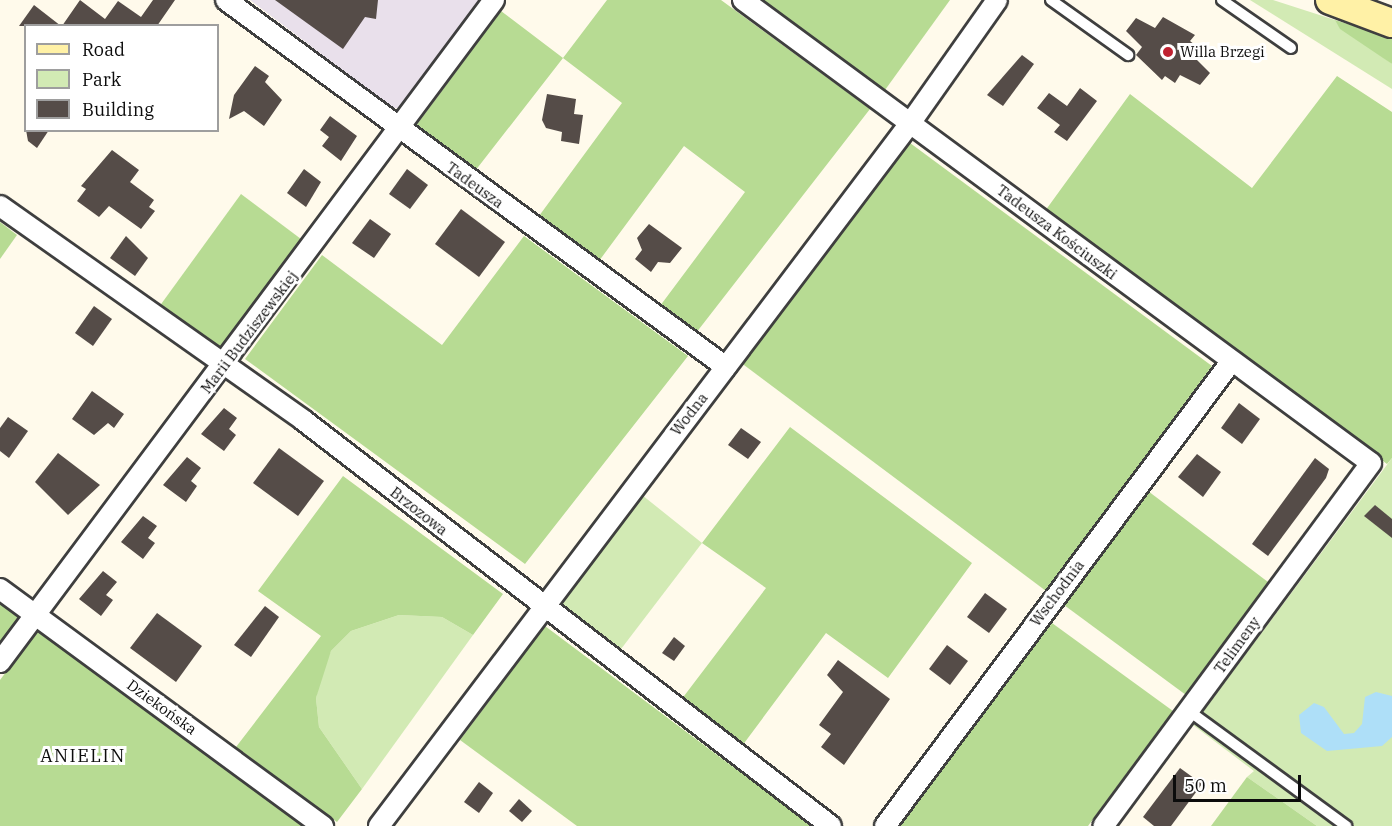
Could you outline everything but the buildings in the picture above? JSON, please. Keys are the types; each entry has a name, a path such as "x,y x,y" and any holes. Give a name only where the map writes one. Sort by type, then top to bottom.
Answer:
{"main road":[{"path":"1330,0 1392,23"}],"street":[{"name":"Tadeusza","path":"226,0 399,130 726,367"},
{"name":"Marii Budziszewskiej","path":"0,662 224,368 494,0"},
{"name":"Tadeusza Kościuszki","path":"743,0 1371,463"},
{"name":"Wodna","path":"379,826 540,608 911,122 997,0"},
{"name":"Brzozowa","path":"0,206 224,368 303,420 540,608 831,826"},
{"name":"Wschodnia","path":"885,826 1231,362"},
{"name":"Telimeny","path":"1103,826 1371,463"},
{"name":"Dziekońska","path":"0,589 323,826"}],"lane":[{"path":"1051,0 1128,55"},
{"path":"1222,0 1291,48"},
{"path":"1189,711 1346,826"}],"shaded area":[{"path":"250,0 480,0 401,108 392,108"}],"green space":[{"path":"607,0 721,0 870,109 696,333 660,306 745,192 684,146 599,261 539,216 622,103 563,58"},
{"path":"759,0 950,0 885,90"},
{"path":"1250,0 1273,0 1335,20 1392,64 1392,89"},
{"path":"501,11 563,58 475,171 415,127"},
{"path":"1335,20 1392,38 1392,64 1340,29"},
{"path":"1337,76 1392,112 1392,458 1387,464 1045,211 1130,94 1252,188"},
{"path":"906,140 1212,366 1046,591 740,362"},
{"path":"241,194 301,239 218,351 159,307"},
{"path":"0,222 17,235 0,259"},
{"path":"524,236 688,356 525,564 245,359 322,255 442,345"},
{"path":"790,427 972,563 888,678 826,633 742,746 681,700 766,588 702,543"},
{"path":"1392,458 1392,826 1317,826 1247,777 1254,771 1193,725"},
{"path":"343,476 503,594 473,635 442,617 399,615 351,631 331,651 316,698 319,727 362,789 337,822 236,747 321,636 258,591"},
{"path":"1148,491 1268,582 1186,695 1064,605"},
{"path":"642,495 702,543 618,653 558,607"},
{"path":"0,599 22,616 0,645"},
{"path":"399,615 442,617 473,635 362,789 319,727 316,698 321,674 331,651 351,631"},
{"path":"1052,623 1173,711 1088,826 898,826"},
{"path":"545,626 812,826 577,826 460,740"},
{"path":"39,628 303,826 0,826 0,680"},
{"path":"1247,777 1317,826 1211,826"}],"water":[{"path":"1376,692 1392,696 1392,737 1382,746 1327,751 1301,733 1299,715 1314,703 1324,707 1344,734 1354,733 1362,724 1365,697"}],"place":[{"name":"Willa Brzegi","path":"1168,52"}],"district":[{"name":"ANIELIN","path":"83,756"}]}
